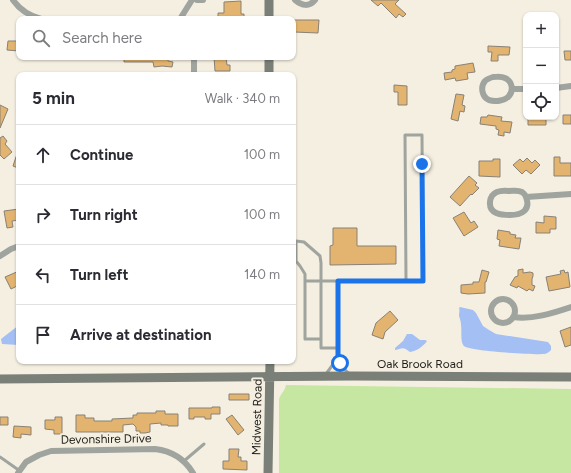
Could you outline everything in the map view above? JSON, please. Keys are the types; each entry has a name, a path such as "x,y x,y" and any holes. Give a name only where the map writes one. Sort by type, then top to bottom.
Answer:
{"main road":[{"path":"269,0 269,16"},
{"path":"269,60 269,72"},
{"name":"Midwest Road","path":"268,473 270,364"},
{"name":"Oak Brook Road","path":"0,379 324,376 571,377"}],"street":[{"path":"13,0 17,6 32,16"},
{"path":"182,16 192,0"},
{"path":"197,0 203,0"},
{"path":"295,0 305,5 313,2 314,0"},
{"path":"194,60 194,72"},
{"path":"493,77 507,78 511,83 512,89 508,98 500,100 487,99 482,92 484,82 488,78 493,77"},
{"path":"559,88 571,86"},
{"path":"512,89 523,89"},
{"path":"517,190 522,192 526,197 528,201 527,208 522,214 500,215 494,212 490,205 492,195 498,191 517,190"},
{"path":"526,197 571,194"},
{"path":"0,256 16,248"},
{"path":"513,317 521,318 542,316 571,307"},
{"name":"Devonshire Drive","path":"19,472 26,462 51,451 161,450 174,454 184,461 193,473"}],"lane":[{"path":"305,281 321,281 338,281 406,281 423,281 422,135 405,136 406,281"},
{"path":"296,241 304,242 320,256 321,348 338,348"},
{"path":"296,263 305,274 305,339 321,339"},
{"path":"338,281 338,355 340,363 345,370 353,376"},
{"path":"324,376 338,355"},
{"path":"184,461 204,444"},
{"path":"0,457 19,472"}],"green space":[{"path":"286,385 571,389 571,473 279,473 279,399"}],"water":[{"path":"460,307 473,310 483,326 496,334 548,342 551,346 551,350 544,354 527,354 468,348 464,346 462,342 459,316"},
{"path":"16,327 16,345 2,344 1,339"},
{"path":"407,334 412,334 420,340 427,341 417,350 410,352 404,348 395,350"}],"building":[{"path":"371,0 399,0 395,4 406,14 403,17 399,14 396,18 381,3 378,6"},
{"path":"241,1 241,14 244,14 244,16 218,16 218,13 224,13 224,2"},
{"path":"296,20 319,20 318,33 296,32"},
{"path":"8,41 16,41 16,51 7,50"},
{"path":"488,46 510,47 509,55 498,55 498,61 491,61 492,52 488,52"},
{"path":"564,51 571,51 571,60 565,60"},
{"path":"124,60 168,60 173,62 172,67 154,67 153,62 124,62"},
{"path":"214,60 226,60 227,65 230,65 230,71 215,71"},
{"path":"473,63 475,72 467,73 468,79 456,81 455,78 445,80 444,73 452,72 452,70 455,69 455,66"},
{"path":"394,85 407,86 407,105 398,105 398,92 394,92"},
{"path":"456,94 464,95 462,105 465,106 464,112 460,111 458,121 451,119"},
{"path":"0,105 8,109 0,128"},
{"path":"488,115 502,117 501,121 512,122 510,133 504,132 504,136 498,135 499,130 496,129 496,126 480,124 481,117 487,117"},
{"path":"563,115 571,115 571,124 563,124"},
{"path":"528,120 546,120 546,125 528,125"},
{"path":"3,136 7,141 5,144 12,152 4,159 0,155 0,138"},
{"path":"16,157 16,167 13,166"},
{"path":"554,157 560,157 560,163 571,163 571,176 554,176"},
{"path":"527,158 532,163 535,160 540,165 531,174 526,170 522,174 513,165 520,159 523,162"},
{"path":"493,159 500,159 500,177 479,176 479,161 493,161"},
{"path":"469,176 477,183 475,185 479,188 460,206 450,197"},
{"path":"16,209 16,220 12,221 13,227 7,228 4,211"},
{"path":"464,212 471,223 474,221 478,227 464,236 453,218"},
{"path":"544,216 556,217 556,229 550,229 550,233 536,233 536,222 544,223"},
{"path":"333,228 357,228 357,246 396,246 396,264 330,265 330,246 333,245"},
{"path":"498,230 510,232 510,234 516,235 515,238 521,238 519,249 499,246 500,240 497,239"},
{"path":"523,269 523,273 533,273 532,285 535,286 533,291 529,289 527,291 518,286 517,288 510,285 515,277 518,276 518,270"},
{"path":"482,270 489,272 485,282 485,293 461,293 461,285 479,282"},
{"path":"564,270 565,273 568,272 570,287 549,291 546,277 561,274 560,271"},
{"path":"16,272 16,286 11,289 5,277"},
{"path":"390,311 398,320 385,332 383,339 372,335 376,323"},
{"path":"571,327 571,345 565,347 560,331"},
{"path":"229,394 249,394 249,400 229,400"},
{"path":"220,407 220,414 211,414 211,419 205,419 205,417 194,417 194,419 189,419 189,408"},
{"path":"156,411 165,411 165,414 178,414 178,426 161,425 161,423 150,424 150,432 145,433 136,431 136,427 133,424 123,425 123,432 76,432 76,415 85,415 85,418 94,418 94,421 112,421 112,419 133,418 133,415 137,415 137,413 156,413"},
{"path":"232,415 244,430 238,435 226,419"},
{"path":"0,417 8,417 8,425 0,425"},
{"path":"55,417 62,417 62,434 54,434 54,430 45,429 45,420 55,420"},
{"path":"14,426 31,427 31,435 21,434 21,438 13,437"},
{"path":"229,449 239,449 238,457 241,457 241,461 247,461 247,470 223,469 223,461 229,461"}],"route":[{"path":"340,363 338,355 338,281 423,281 422,164"}]}
